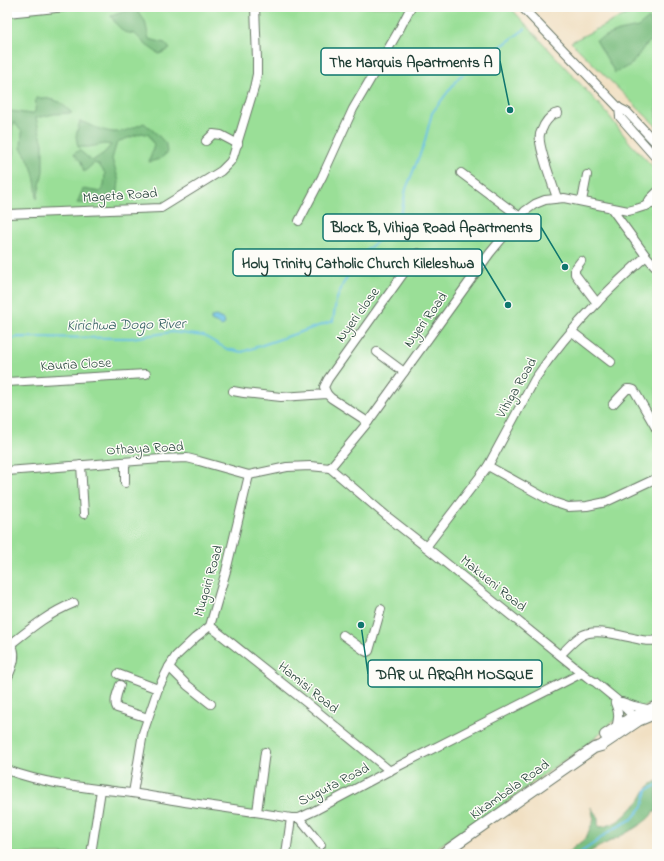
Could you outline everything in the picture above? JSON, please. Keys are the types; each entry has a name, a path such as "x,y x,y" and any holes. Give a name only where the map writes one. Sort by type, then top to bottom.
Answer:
{"main road":[{"path":"594,748 596,742 616,728 654,709"},
{"path":"594,748 601,746 634,720"},
{"name":"Kikambala Road","path":"442,854 594,748"}],"street":[{"path":"7,13 66,7"},
{"name":"Mageta Road","path":"7,214 161,208 221,171 234,157 254,88 257,59 255,7"},
{"path":"299,222 353,109 411,7"},
{"path":"522,7 619,108 627,112 657,144"},
{"path":"619,108 620,117 657,159"},
{"path":"557,198 543,155 540,134 546,121 553,114 558,113"},
{"path":"206,141 213,134 218,134 238,144"},
{"path":"461,173 520,217"},
{"path":"582,201 587,175"},
{"path":"646,206 657,192"},
{"name":"Nyeri Road","path":"330,468 368,422 501,239 525,211 544,200 557,198 582,201 611,208 628,210 646,206 657,201"},
{"path":"611,208 646,256 657,268"},
{"name":"Nyeri close","path":"327,394 324,387 328,379 418,253"},
{"name":"Vihiga Road","path":"426,547 488,466 535,379 544,366 571,331 597,303 646,256"},
{"path":"581,261 575,269 575,274 597,303"},
{"path":"571,331 612,362"},
{"path":"377,352 404,372"},
{"name":"Kauria Close","path":"7,382 146,374"},
{"path":"613,404 627,389 634,390 657,430"},
{"path":"233,391 281,397 327,394 368,422"},
{"name":"Othaya Road","path":"7,471 187,458 249,475 287,467 310,466 330,468"},
{"path":"125,462 125,483"},
{"path":"81,465 84,514"},
{"path":"488,466 553,502 568,508 606,502 657,478"},
{"name":"Makueni Road","path":"330,468 389,518 595,682 616,701"},
{"name":"Mugoiri Road","path":"133,793 142,733 168,666 188,644 210,626 226,571 249,475"},
{"path":"7,679 14,661 14,652 9,643 43,619 74,603"},
{"path":"342,634 365,651 369,651 380,609"},
{"name":"Hamisi Road","path":"210,626 390,771"},
{"path":"560,655 581,636 592,633 602,632 650,642 657,640"},
{"path":"168,666 187,685 211,704"},
{"name":"Suguta Road","path":"7,770 45,781 295,818 314,812 390,771 582,673"},
{"path":"118,674 158,690"},
{"path":"120,685 115,701 117,708 148,718"},
{"path":"616,701 628,705 654,709"},
{"path":"616,701 634,720"},
{"path":"616,701 619,714 616,728"},
{"path":"257,812 265,752"},
{"path":"90,854 101,790"},
{"path":"295,818 320,845"},
{"path":"286,854 295,818"}],"green space":[{"path":"7,7 510,7 606,112 630,143 657,171 657,701 612,722 587,745 503,805 427,854 7,854"},
{"path":"645,7 657,7 657,127 571,42 623,16"},
{"path":"135,8 145,21 149,39 165,43 170,49 159,54 146,45 135,34 124,32 111,16"},
{"path":"649,18 656,36 644,47 632,64 615,73 596,40 619,31 638,27"},
{"path":"36,98 45,98 60,102 72,113 54,114 36,118 43,144 43,171 37,199 33,172 21,148 22,132 14,122 12,142 14,155 7,165 7,109 10,111 31,114 35,112"},
{"path":"80,121 100,129 113,132 125,131 144,123 166,144 167,153 160,159 149,162 154,145 149,135 142,133 117,142 112,159 119,181 117,198 99,204 77,203 83,189 100,192 104,186 105,173 99,165 94,163 84,172 81,162 74,154 79,150 92,161 104,153 111,145 105,144 78,147 76,136"},
{"path":"657,781 657,812 653,812 650,817 636,828 587,854 564,854 586,838 594,820 591,807 598,818 598,827 608,826 625,816 641,799 649,786"}],"water":[{"path":"216,316 224,320 225,324 222,326 211,321 211,317"}],"waterway":[{"name":"Kirichwa Dogo River","path":"7,344 16,337 132,338 172,332 204,336 227,349 242,352 333,321 336,301 343,284 356,262 369,248 384,236 392,222 402,210 406,189 424,144 432,113 459,77 525,29"},
{"path":"578,854 610,831 632,819 643,806 647,790 657,785"}],"place":[{"name":"The Marquis Apartments A","path":"510,110"},
{"name":"Block B, Vihiga Road Apartments","path":"565,267"},
{"name":"Holy Trinity Catholic Church Kileleshwa","path":"508,305"},
{"name":"DAR UL ARQAM MOSQUE","path":"361,625"}]}
